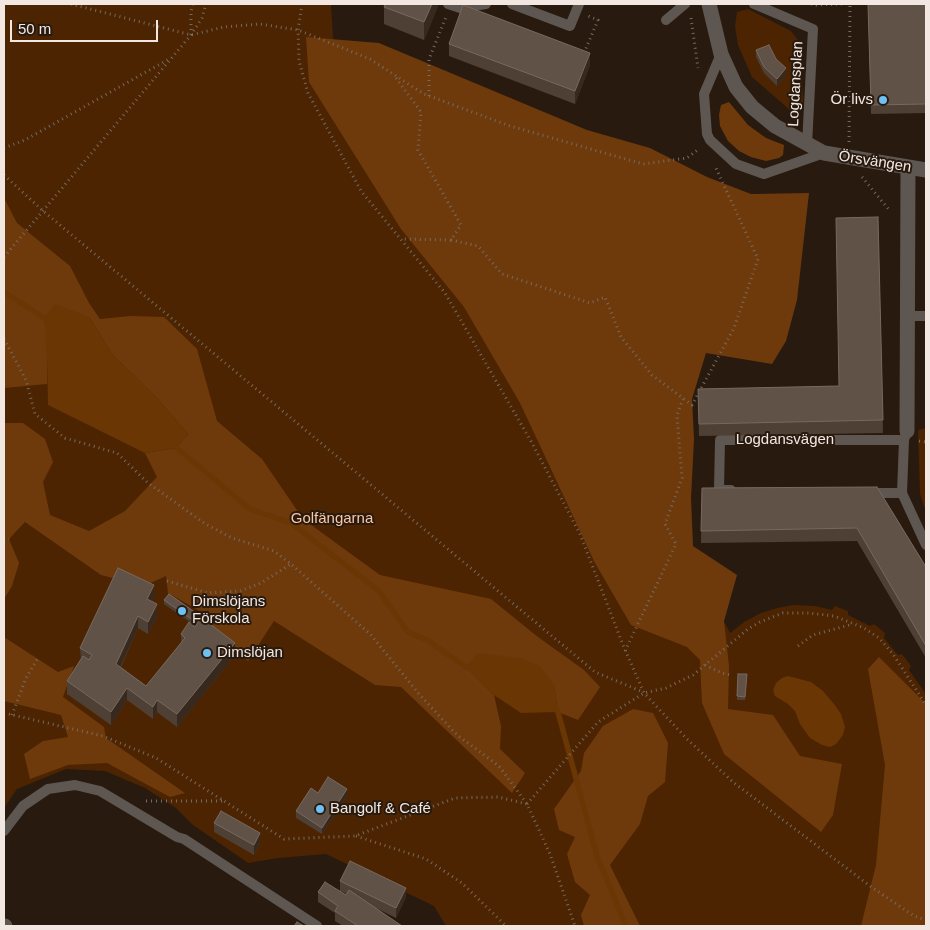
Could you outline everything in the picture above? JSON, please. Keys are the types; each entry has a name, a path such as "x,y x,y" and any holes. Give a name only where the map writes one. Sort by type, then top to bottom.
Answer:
{"street":[{"name":"Örsvängen","path":"709,4 721,54 736,87 752,107 775,126 824,154 926,170"},
{"path":"906,435 913,368 907,316 914,248 908,167"}],"lane":[{"path":"449,4 460,8 486,4"},
{"path":"512,4 570,26 578,7"},
{"name":"Logdansplan","path":"754,4 813,29 807,145"},
{"path":"666,20 688,8"},
{"path":"708,142 704,94 721,54"},
{"name":"Örsvängen","path":"708,142 736,164 764,174 824,154"},
{"path":"907,316 926,316"},
{"path":"906,435 902,493 926,545"},
{"name":"Logdansvägen","path":"738,490 719,490 720,440 906,435"},
{"path":"854,492 902,493"},
{"path":"4,831 23,806 48,789 74,785 100,790 177,837 184,839 317,926"}],"path":[{"path":"71,4 191,35 224,27 260,24 298,30 370,59 430,96 510,126 643,164 686,158 708,142"},
{"path":"191,35 191,11 193,4"},
{"path":"4,257 191,35 202,18 206,4"},
{"path":"302,4 298,30 299,61 308,93 361,191 445,293 532,443 580,534 625,650 644,692 687,739 733,782 870,886 914,916 926,920"},
{"path":"430,96 429,59 449,4"},
{"path":"811,4 842,4"},
{"path":"848,158 850,138 850,4"},
{"path":"578,7 598,20 581,62"},
{"path":"688,8 698,58 698,76"},
{"path":"4,148 25,140 174,56"},
{"path":"395,75 421,112 418,150 461,225 451,240"},
{"path":"401,239 451,240 478,246 502,274 590,303 605,297 621,337 652,375 692,405 734,328 758,259 708,142"},
{"path":"708,142 719,165"},
{"path":"4,175 42,210 595,672 644,692"},
{"path":"867,176 860,175 896,217"},
{"path":"4,339 26,380 36,414 65,438 117,453 148,483 204,523 232,538 274,551 371,635 419,694 456,734 499,766 527,804 550,854 575,926"},
{"path":"625,650 676,544 665,524 682,478 676,415 683,399"},
{"path":"4,537 9,540"},
{"path":"167,581 208,593 240,591 261,583 291,564"},
{"path":"527,804 598,722 644,692 666,688 694,675 748,629 760,622 784,613 834,616 854,624 879,638 893,654 926,705"},
{"path":"798,646 813,635 854,624"},
{"path":"12,714 26,678 38,658"},
{"path":"705,665 722,674 731,675"},
{"path":"4,713 103,736 156,758 284,839 355,836 455,798 498,798 527,804"},
{"path":"121,803 131,801 223,801"},
{"path":"355,836 426,859 462,883 506,926"}],"green space":[{"name":"Golfängarna","path":"4,4 331,4 333,38 679,535 730,633 744,622 761,613 777,608 793,605 815,606 832,610 835,606 848,611 848,615 870,626 874,624 885,633 884,638 898,655 902,654 911,666 909,670 926,694 926,926 446,926 434,906 326,854 278,858 248,863 193,825 176,808 145,788 105,771 66,769 17,789 4,808"},
{"path":"748,9 791,31 800,43 802,110 790,110 752,77 738,45 735,26 737,12"},
{"path":"926,428 926,512 920,494 918,430"}],"shaded area":[{"path":"306,37 379,43 587,130 650,148 707,177 751,194 809,193 797,300 786,341 772,364 706,353 692,399 694,439 691,498 693,546 737,575 724,621 729,666 728,709 773,715 800,756 842,764 833,815 821,832 724,754 702,703 700,660 687,647 631,625 595,563 520,403 464,307 401,229 309,82"},
{"path":"729,102 748,125 766,138 784,145 783,155 766,161 739,151 728,141 720,126 719,115 721,105"},
{"path":"4,198 17,223 70,266 89,303 100,319 130,316 164,317 197,349 217,421 262,459 303,519 380,575 491,599 538,637 584,670 600,687 578,720 558,712 554,685 466,667 494,695 501,726 500,749 525,773 512,793 401,687 375,685 274,621 248,661 216,631 198,610 168,593 166,576 144,586 101,575 25,522 9,539 19,563 12,586 4,599 4,423 23,423 45,439 53,462 43,482 50,515 89,531 125,511 157,477 145,453 176,448 188,434 158,399 113,355 89,317 47,358 47,384 4,388"},
{"path":"55,304 89,317 113,355 158,399 188,434 176,448 145,453 48,405 44,318"},
{"path":"4,637 58,672 74,666 63,697 104,727 106,738 185,793 170,797 107,763 68,765 30,779 24,754 43,741 68,737 61,715 4,701"},
{"path":"477,653 520,658 540,666 554,685 558,712 521,713 494,695 466,667"},
{"path":"879,657 926,704 926,926 861,926 876,865 885,765 868,669"},
{"path":"788,676 811,682 823,691 834,704 841,714 845,727 843,735 836,744 830,747 810,738 800,724 795,711 775,696 773,690 776,683"},
{"path":"633,709 653,713 668,743 665,782 648,796 640,824 610,865 640,926 584,926 581,915 590,895 575,882 567,854 575,837 559,830 554,809 581,771 584,753 603,726"}],"building":[{"path":"385,4 432,4 424,22 384,7"},
{"path":"868,4 926,4 926,104 871,105"},
{"path":"463,5 590,53 575,91 449,44"},
{"path":"769,45 776,59 786,68 777,79 764,67 756,50"},
{"path":"878,217 883,420 699,424 698,389 839,386 836,218"},
{"path":"877,487 926,567 926,646 857,528 701,531 702,488"},
{"name":"Dimslöjan","path":"118,568 154,585 147,599 157,604 148,622 138,616 116,664 146,686 185,638 181,634 189,622 195,627 201,617 235,643 177,714 157,700 153,707 127,688 111,712 67,681 83,656 89,660 92,655 80,648"},
{"path":"169,594 199,615 194,621 164,600"},
{"path":"738,674 747,674 745,697 737,696"},
{"name":"Bangolf & Café","path":"328,777 347,789 322,828 296,811 311,788 318,793"},
{"path":"221,811 260,833 254,845 214,823"},
{"path":"350,861 406,888 396,908 340,881"},
{"path":"325,882 346,895 349,890 402,926 358,926 335,911 338,906 318,892"},
{"path":"297,922 304,926 294,926"}],"waterway":[{"path":"4,292 44,318 49,324"},
{"path":"172,444 250,509 291,523 379,591 408,632 427,640 466,667 472,667"},
{"path":"553,706 558,712 597,856 626,926"}],"place":[{"name":"Ör livs","path":"883,100"},
{"name":"Dimslöjans Förskola","path":"182,611"},
{"name":"Dimslöjan","path":"207,653"},
{"name":"Bangolf & Café","path":"320,809"}]}
